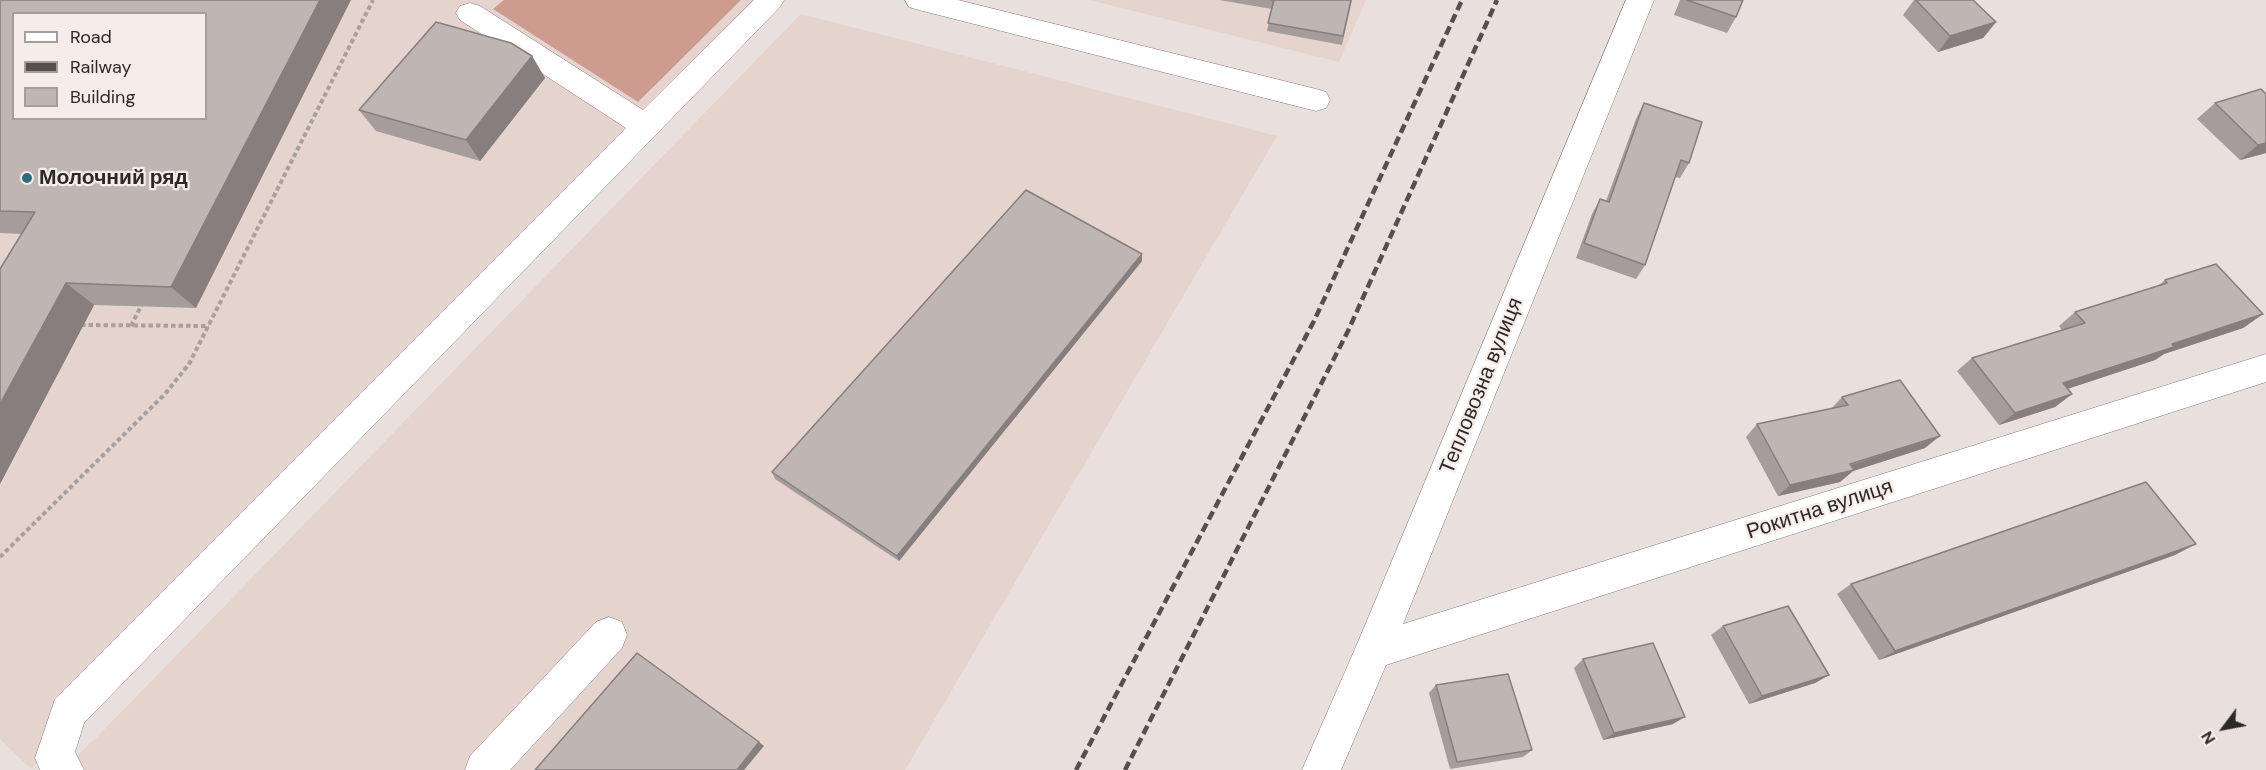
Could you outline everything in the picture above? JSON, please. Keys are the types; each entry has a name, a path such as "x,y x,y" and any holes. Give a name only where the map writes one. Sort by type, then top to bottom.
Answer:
{"street":[{"path":"65,770 54,758 68,712 770,0"},
{"path":"918,0 1316,100"},
{"name":"Тепловозна вулиця","path":"1321,770 1373,651 1640,0"},
{"path":"470,13 646,126"},
{"name":"Рокитна вулиця","path":"1373,651 2266,368"},
{"path":"484,770 609,635"}],"path":[{"path":"0,557 165,394 189,364 373,0"},
{"path":"131,326 148,294"},
{"path":"74,325 209,326"}],"shaded area":[{"path":"0,0 771,0 31,769 0,739"},
{"path":"504,0 741,0 638,102 493,9"},
{"path":"1090,0 1366,0 1339,62"},
{"path":"801,14 1277,136 905,770 61,770 96,738"}],"building":[{"path":"0,0 320,0 171,287 66,283 0,404 0,269 35,212 0,211"},
{"path":"1274,0 1351,0 1343,36 1268,23"},
{"path":"1687,0 1743,0 1736,17"},
{"path":"1916,0 1973,0 1996,22 1950,36"},
{"path":"436,22 511,43 532,56 466,140 359,110"},
{"path":"2261,89 2266,94 2266,143 2258,145 2215,103"},
{"path":"1644,103 1702,122 1689,163 1681,160 1645,265 1584,243 1600,199 1609,202"},
{"path":"1026,190 1142,254 897,556 772,472"},
{"path":"2216,264 2263,314 2172,344 2174,347 2063,383 2072,394 2015,413 1972,358 2085,323 2075,312 2167,283 2165,280"},
{"path":"1900,380 1940,436 1850,464 1854,470 1790,485 1757,424 1848,405 1842,397"},
{"path":"2146,482 2196,544 1895,651 1851,584"},
{"path":"1788,606 1829,675 1762,696 1723,626"},
{"path":"1653,643 1685,717 1614,733 1583,659"},
{"path":"637,653 759,742 737,770 535,770"},
{"path":"1508,674 1532,750 1457,762 1436,685"}],"railway":[{"path":"1076,770 1314,321 1462,0"},
{"path":"1125,770 1348,331 1497,0"}],"place":[{"name":"Молочний ряд","path":"27,178"}]}
